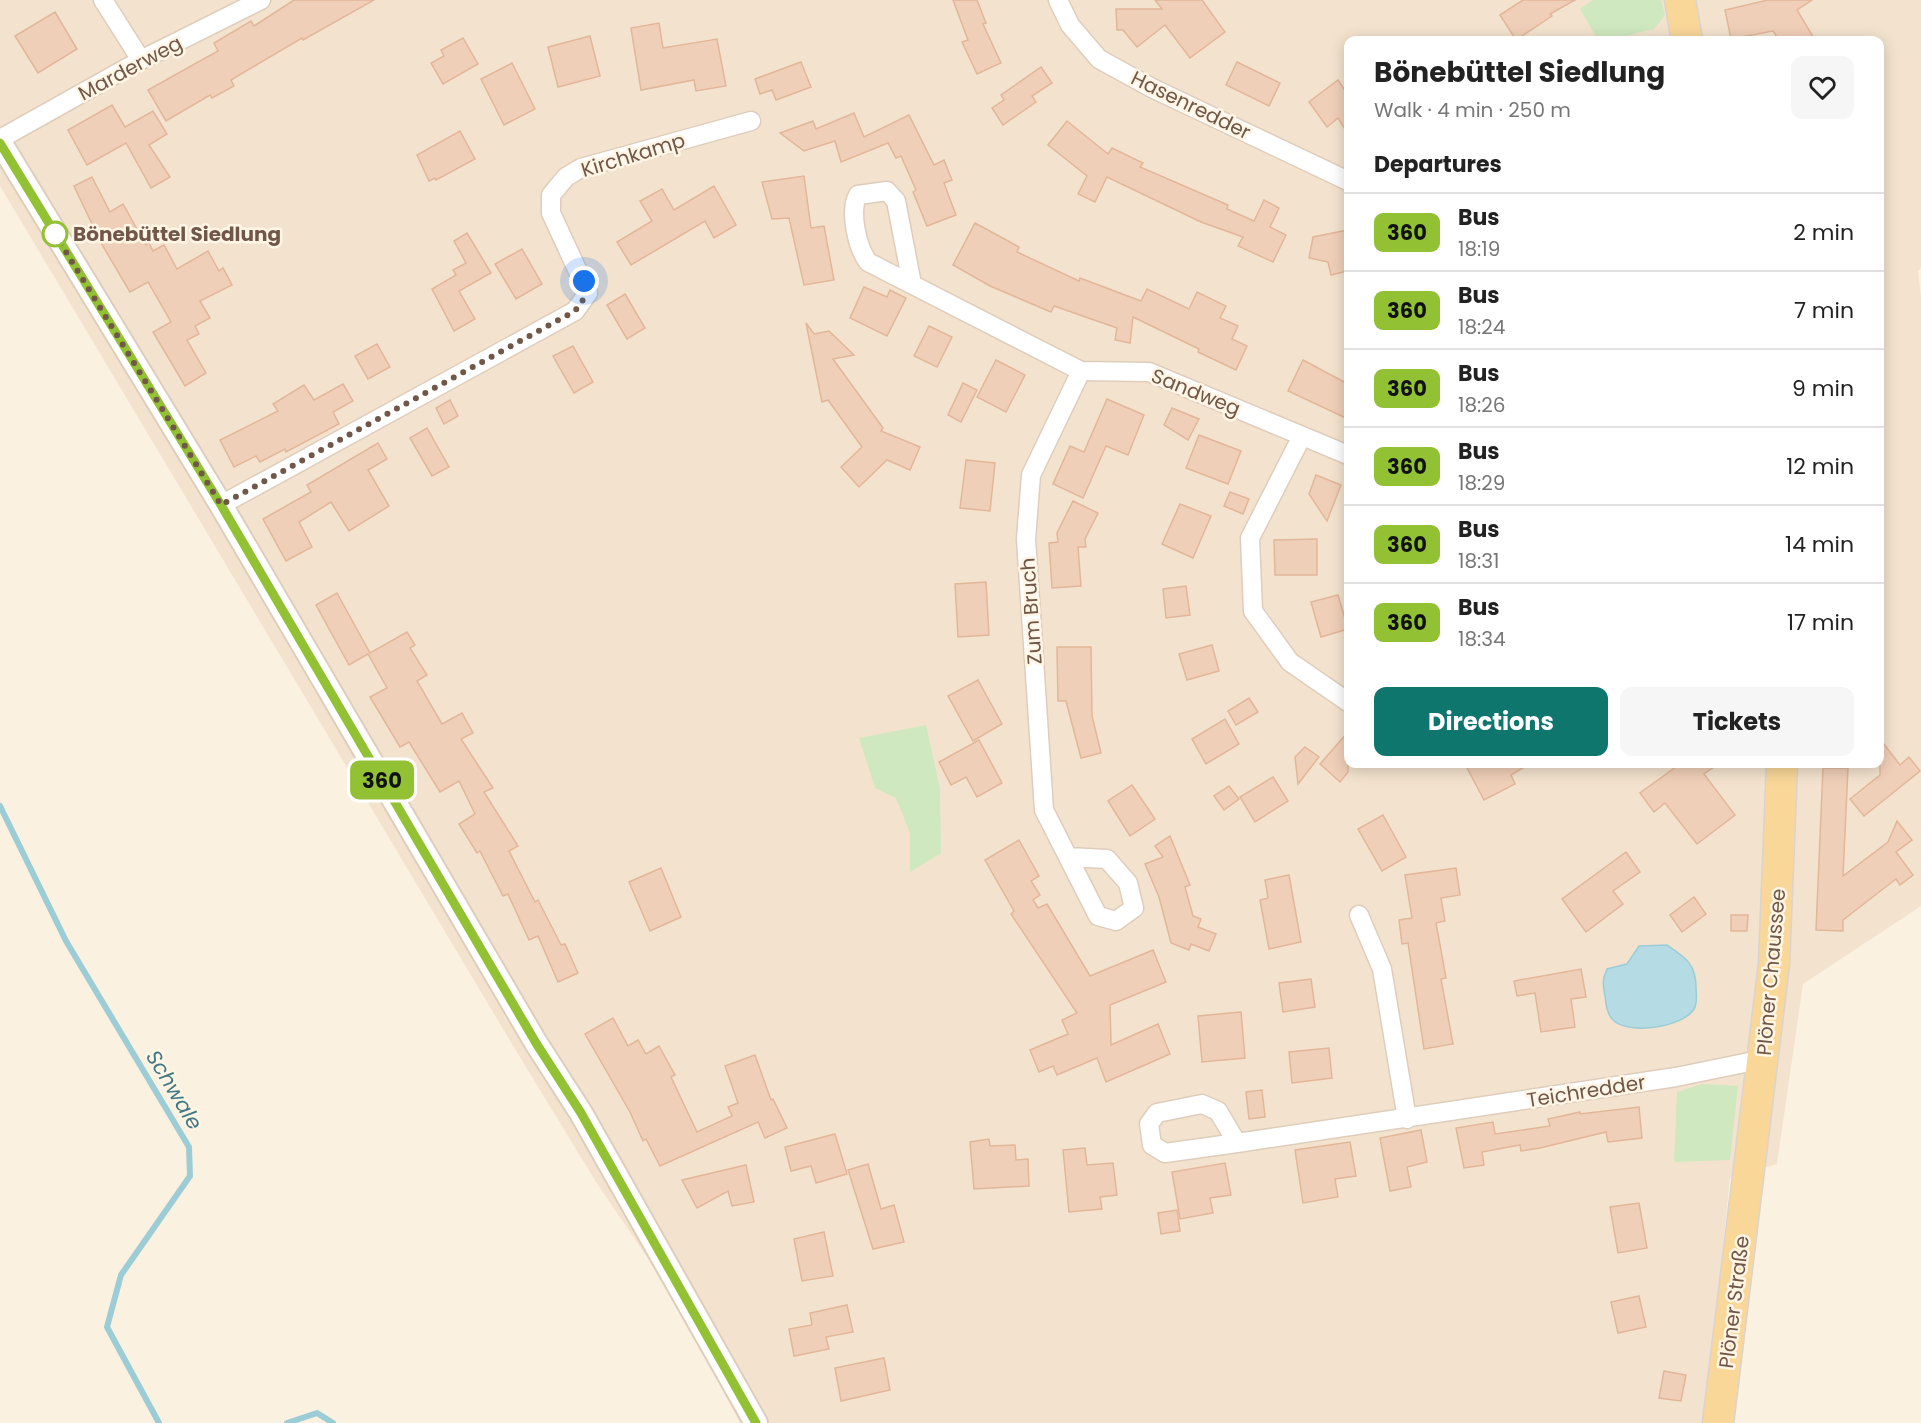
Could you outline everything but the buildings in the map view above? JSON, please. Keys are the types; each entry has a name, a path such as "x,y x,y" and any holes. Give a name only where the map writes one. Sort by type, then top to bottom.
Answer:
{"main road":[{"path":"1680,0 1684,36"},
{"name":"Plöner Chaussee","path":"1749,1181 1774,964 1782,768"},
{"name":"Plöner Straße","path":"1718,1423 1749,1181"}],"street":[{"path":"103,0 141,60"},
{"name":"Marderweg","path":"0,141 141,60 261,0"},
{"name":"Hasenredder","path":"1058,0 1070,25 1099,59 1152,88 1344,179"},
{"name":"Kirchkamp","path":"221,505 575,311 588,293 551,213 551,195 566,177 581,168 750,121"},
{"path":"0,141 221,505 536,1043 581,1113 756,1423"},
{"name":"Sandweg","path":"912,284 896,201 887,191 858,195 853,203 861,253 868,262 1081,371 1149,372 1344,453"},
{"name":"Zum Bruch","path":"1068,857 1044,810 1026,539 1031,475 1081,371"},
{"path":"1302,436 1250,537 1253,612 1290,662 1344,699"},
{"path":"1359,915 1382,969 1407,1119"},
{"name":"Teichredder","path":"1238,1143 1676,1077 1764,1059"}],"shaded area":[{"path":"0,0 1921,0 1921,268 1918,271 1921,297 1921,906 1803,984 1777,1164 1730,1178 1705,1423 740,1423 672,1294 596,1182 0,186"}],"green space":[{"path":"1593,0 1661,0 1665,15 1654,29 1626,36 1596,36 1580,9"},
{"path":"926,725 940,789 941,853 910,872 910,833 896,798 875,788 859,738"},
{"path":"1702,1084 1738,1086 1730,1160 1674,1162 1677,1092"}],"water":[{"path":"1667,945 1684,957 1692,967 1696,998 1694,1009 1679,1020 1656,1027 1632,1028 1614,1021 1607,1009 1604,989 1607,969 1627,964 1639,946"}],"waterway":[{"name":"Schwale","path":"0,806 66,941 189,1147 190,1176 121,1275 107,1327 159,1423"},
{"name":"Schwale","path":"287,1423 317,1413 333,1423"}],"bus line":[{"name":"360","path":"0,143 221,505 536,1043 581,1113 756,1423"}],"place":[{"name":"Bönebüttel Siedlung","path":"55,234"}],"route":[{"path":"55,234 221,505 575,311 588,293 584,281"}]}
